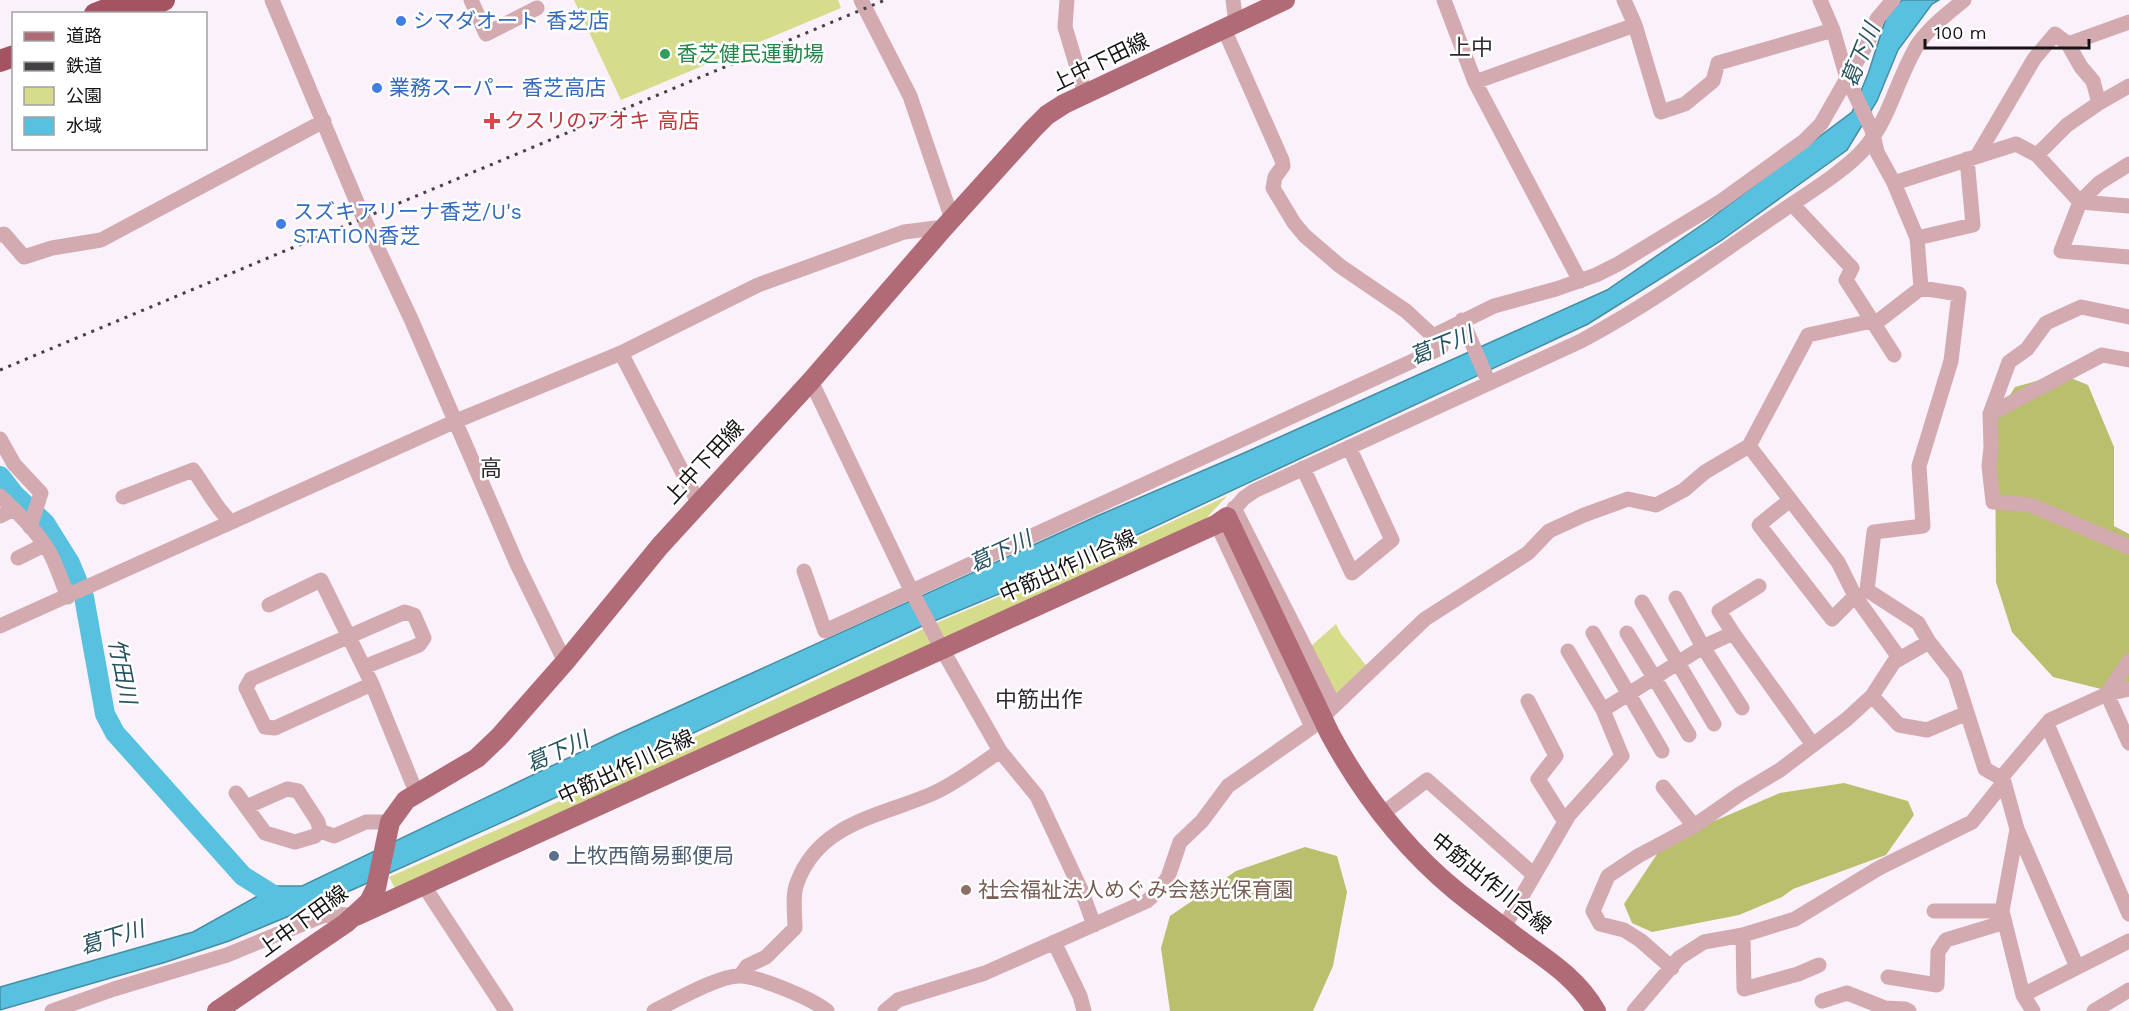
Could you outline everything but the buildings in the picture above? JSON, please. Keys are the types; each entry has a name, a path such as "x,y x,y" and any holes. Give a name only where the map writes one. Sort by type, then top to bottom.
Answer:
{"highway":[{"path":"100,12 131,0"},
{"path":"133,12 164,0"}],"main road":[{"name":"上中下田線","path":"217,1011 356,916 369,902 376,888 388,831 406,800 477,758 488,749 660,546 811,381 946,225 1047,115 1085,94 1286,0"},
{"name":"中筋出作川合線","path":"356,916 424,886 938,641 1226,517 1330,734 1363,788 1410,848 1431,869 1563,972 1588,996 1596,1011"}],"street":[{"path":"272,0 364,219 456,421 517,564 564,662"},
{"path":"471,0 486,34 537,8"},
{"path":"0,626 456,421 621,353 758,285 904,232 946,225 910,96 861,0"},
{"path":"1067,0 1065,27 1085,94"},
{"path":"804,571 825,631 912,594 1442,348 1433,336 1389,298 1326,255 1294,223 1273,188 1275,177 1283,166 1282,160 1230,26 1233,0"},
{"path":"1444,0 1475,82 1580,281"},
{"path":"1624,0 1635,25 1661,112 1685,104 1713,81 1718,63 1833,30"},
{"path":"1820,0 1833,30 1847,78 1873,134 1877,152 1894,183 1917,238 1921,288"},
{"path":"1433,336 1494,306 1580,281 1618,264 1700,216 1804,141 1826,118 1869,40 1877,19 1893,0"},
{"path":"1226,517 1254,491 1488,380 1581,341 1666,291 1792,204 1851,162 1873,134 1919,44 1941,19 1964,0"},
{"path":"2068,44 2129,22"},
{"path":"1475,82 1635,25"},
{"path":"1917,238 1973,225 1972,158 2034,59 2055,34 2068,44 2081,67 2093,81 2099,102"},
{"path":"2037,155 2067,125 2099,102 2129,86"},
{"path":"0,235 4,234 24,257 51,248 100,240 324,120"},
{"path":"1894,183 2016,144 2037,155 2080,202 2129,206"},
{"path":"2129,164 2099,183 2080,202 2061,250 2129,257"},
{"path":"1792,204 1852,268 1846,280 1894,355"},
{"path":"885,1011 898,1000 985,973 1147,901 1160,889 1168,877 1180,842 1202,821 1228,786 1312,727 1425,619 1528,553 1549,531 1584,515 1628,500 1656,505 1684,490 1705,472 1749,446 1808,335 1881,319 1921,288 1959,294 1951,361 1918,466 1923,526 1874,532 1868,590 1918,623 1929,642 1955,675 1985,769 2003,780 2017,828 2077,967"},
{"path":"2129,317 2080,307 2046,323 2027,349 2009,362 1990,414 1989,466 1993,502 2031,505 2129,547"},
{"path":"1462,320 1488,380"},
{"path":"621,353 699,504"},
{"path":"1990,414 2102,355 2129,360"},
{"path":"811,381 912,594 1000,751 1037,796 1082,892 1094,926"},
{"path":"0,439 14,464 41,493 31,524"},
{"path":"1749,446 1838,562 1855,596 1900,659"},
{"path":"1303,468 1352,573 1392,540 1349,447"},
{"path":"123,497 193,470 208,490 219,511 230,521"},
{"path":"0,496 7,513 31,524 45,544 69,596"},
{"path":"1790,500 1759,525 1832,619 1855,596"},
{"path":"1226,517 1334,705"},
{"path":"1226,517 1312,727"},
{"path":"18,558 45,544"},
{"path":"269,605 321,580 372,684 416,792"},
{"path":"1759,586 1719,611 1813,745"},
{"path":"1676,598 1702,647 1742,708"},
{"path":"1642,602 1714,724"},
{"path":"364,667 419,645 424,638 414,615 405,612 349,636 251,679 246,688 265,727 275,728 372,684"},
{"path":"1593,633 1662,751"},
{"path":"1627,633 1689,735"},
{"path":"1603,710 1702,647 1733,633"},
{"path":"1672,968 1640,940 1624,930 1600,924 1593,911 1608,876 1638,856 1694,826 1780,770 1847,719 1872,696 1894,662 1929,642"},
{"path":"1504,927 1569,815 1622,756 1603,710 1568,651"},
{"path":"2107,694 2129,662"},
{"path":"1634,1011 1679,958 1704,942 1743,935 1794,919 1879,868 1972,822 2050,720 2107,694 2129,689"},
{"path":"2107,694 2129,742"},
{"path":"1872,696 1899,725 1927,730 1967,713"},
{"path":"1528,701 1556,756 1538,779 1565,822"},
{"path":"2047,724 2129,914"},
{"path":"740,976 747,966 766,957 795,928 796,885 808,859 830,836 853,823 932,794 958,781 1000,751"},
{"path":"1382,813 1427,780 1534,875"},
{"path":"1663,787 1694,826"},
{"path":"246,807 287,789 298,791 318,822 320,831"},
{"path":"236,793 265,832 295,842 315,836 320,831"},
{"path":"320,831 334,836 366,822 388,831"},
{"path":"2017,828 2003,917 2023,995 2033,1011"},
{"path":"424,886 506,1011"},
{"path":"1934,911 2003,917"},
{"path":"52,1011 114,989 227,956 322,916 338,914 356,916"},
{"path":"1888,977 1937,985 1938,952 1946,940 2003,917"},
{"path":"1743,935 1744,989 1798,974 1819,965"},
{"path":"2023,995 2129,941"},
{"path":"1054,942 1080,996 1084,1011"},
{"path":"654,1011 697,990 740,976 784,988 819,1004 827,1011"},
{"path":"2094,1011 2129,990"},
{"path":"1822,1001 1847,993 1885,1008 1909,1011"}],"green space":[{"name":"香芝健民運動場","path":"574,0 838,0 841,8 621,100"},
{"path":"2061,374 2088,385 2114,447 2114,526 2129,534 2129,696 2053,677 2012,632 1996,582 1995,419 2015,387"},
{"path":"1227,496 1197,528 395,888 389,877 528,816 936,623 1113,549"},
{"path":"1336,624 1341,634 1368,668 1335,699 1310,647"},
{"path":"1844,783 1908,801 1914,815 1886,855 1793,889 1782,897 1739,915 1652,932 1632,923 1624,904 1665,842 1780,793"},
{"path":"1305,847 1337,856 1347,892 1333,966 1313,1011 1170,1011 1161,948 1170,916 1236,871"}],"water":[{"path":"1902,0 1939,0 1932,4 1898,50 1877,101 1847,150 1722,240 1588,324 1111,547 920,627 516,816 354,889 229,941 166,962 0,1010 0,987 193,932 256,897 262,882 276,886 302,886 616,735 1097,516 1244,453 1607,290 1706,222 1852,112 1868,74 1886,18"}],"waterway":[{"name":"竹田川","path":"0,476 14,494 45,523 70,563 84,597 105,714 115,733 243,876 283,901"}],"railway":[{"path":"0,370 885,0"}],"place":[{"name":"シマダオート 香芝店","path":"401,21"},
{"name":"香芝健民運動場","path":"665,54"},
{"name":"業務スーパー 香芝高店","path":"377,88"},
{"name":"クスリのアオキ 高店","path":"492,121"},
{"name":"スズキアリーナ香芝/U's STATION香芝","path":"281,224"},
{"name":"上牧西簡易郵便局","path":"554,856"},
{"name":"社会福祉法人めぐみ会慈光保育園","path":"966,890"}],"district":[{"name":"上中","path":"1471,47"},
{"name":"高","path":"491,468"},
{"name":"中筋出作","path":"1039,699"}],"water label":[{"name":"葛下川","path":"1860,55"},
{"name":"葛下川","path":"1441,345"},
{"name":"葛下川","path":"1000,551"},
{"name":"葛下川","path":"557,751"},
{"name":"葛下川","path":"112,937"}]}
